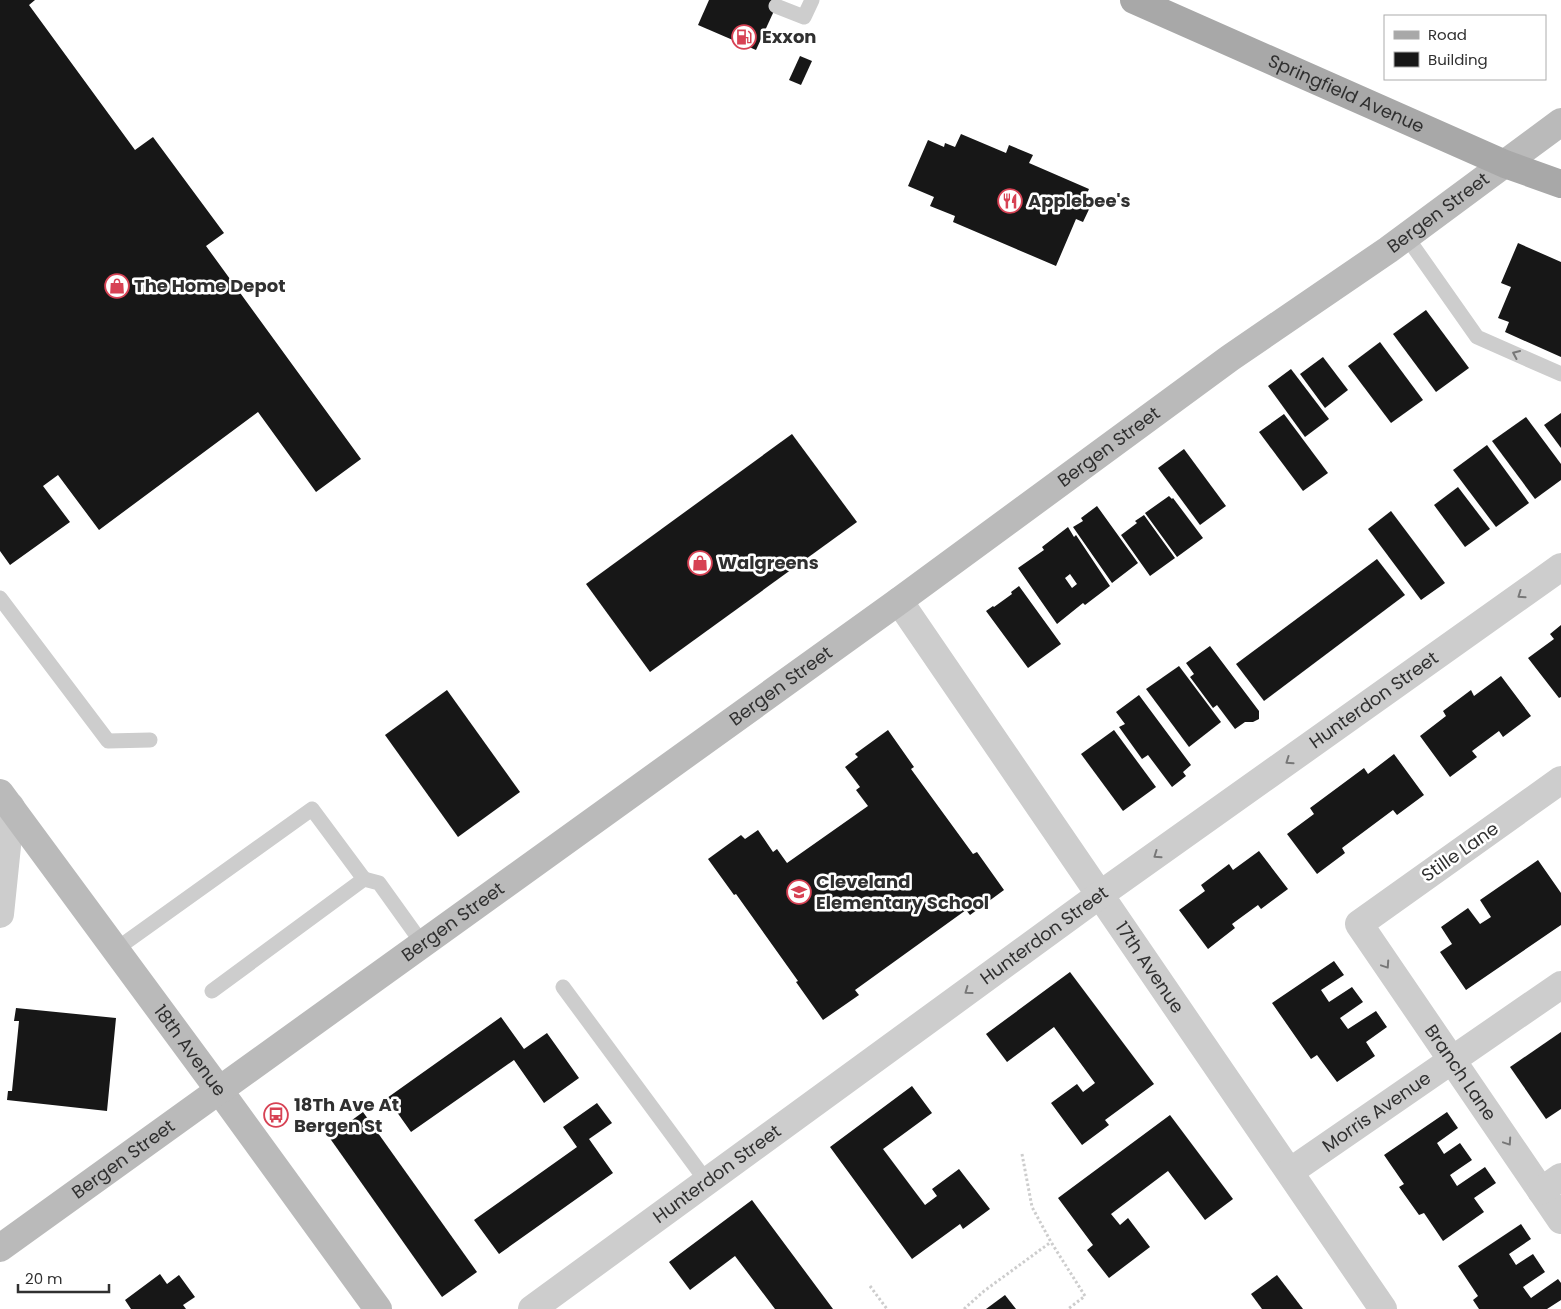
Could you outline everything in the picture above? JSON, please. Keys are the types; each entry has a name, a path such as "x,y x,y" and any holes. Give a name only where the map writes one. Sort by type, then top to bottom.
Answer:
{"main road":[{"name":"Springfield Avenue","path":"1134,0 1505,164 1561,184"},
{"name":"Bergen Street","path":"0,1248 899,601 1230,358 1406,236 1561,122"},
{"name":"18th Avenue","path":"5,800 378,1309"}],"street":[{"name":"Hunterdon Street","path":"532,1309 1101,894 1561,567"},
{"name":"17th Avenue","path":"899,601 1384,1309"},
{"name":"Stille Lane","path":"1359,924 1561,780"},
{"path":"0,914 5,800"},
{"name":"Branch Lane","path":"1359,924 1452,1061 1551,1184 1561,1220"},
{"name":"Morris Avenue","path":"1290,1172 1561,985"}],"lane":[{"path":"776,6 804,17 812,0"},
{"path":"1406,236 1477,337 1561,374"},
{"path":"0,598 108,741 150,740"},
{"path":"116,950 312,809 364,879 379,883 422,943"},
{"path":"212,991 364,879"},
{"path":"563,987 707,1182"}],"path":[{"path":"1022,1154 1032,1207 1051,1242 1085,1296 1068,1309"},
{"path":"964,1309 984,1291 1051,1242"},
{"path":"870,1286 887,1309"}],"building":[{"name":"The Home Depot","path":"0,0 35,0 29,5 135,150 153,137 224,233 206,246 361,459 316,492 258,412 99,530 58,475 43,486 70,522 10,565 0,551"},
{"name":"Exxon","path":"709,0 779,0 756,50 698,25"},
{"path":"800,56 812,61 801,85 789,80"},
{"name":"Applebee's","path":"961,134 1006,153 1009,145 1033,155 1029,163 1089,189 1084,200 1092,203 1083,222 1076,219 1056,266 953,222 955,216 930,206 934,197 908,186 928,140 944,147 945,143 955,147"},
{"path":"1518,243 1561,262 1561,357 1505,332 1509,322 1498,318 1511,287 1501,283"},
{"path":"1426,310 1469,368 1436,392 1393,334"},
{"path":"1380,342 1423,400 1391,423 1348,366"},
{"path":"1323,357 1348,390 1325,408 1300,374"},
{"path":"1291,369 1329,419 1305,437 1268,386"},
{"path":"1561,413 1561,448 1544,425"},
{"path":"1284,414 1328,473 1303,491 1259,432"},
{"path":"1526,417 1561,464 1561,480 1535,499 1492,441"},
{"path":"792,434 857,522 650,672 586,584"},
{"path":"1487,445 1529,503 1496,527 1453,470"},
{"path":"1184,449 1226,506 1200,525 1158,468"},
{"path":"1458,487 1490,529 1465,547 1434,505"},
{"path":"1169,496 1173,498 1203,538 1177,557 1145,513"},
{"path":"1097,506 1138,563 1112,583 1073,527 1083,521 1081,518"},
{"path":"1391,511 1445,583 1421,600 1368,529"},
{"path":"1144,515 1175,558 1150,576 1121,535"},
{"path":"1068,527 1074,537 1076,535 1110,586 1085,605 1083,603 1057,624 1018,568 1044,550 1042,547","holes":["1070,574 1077,584 1072,588 1065,578"]},
{"path":"1377,559 1405,595 1264,701 1236,664"},
{"path":"1019,586 1061,644 1028,668 986,611 1012,594 1011,592"},
{"path":"1561,625 1561,697 1559,698 1528,658 1554,639 1550,634"},
{"path":"1210,646 1259,711 1259,719 1253,722 1245,722 1235,729 1217,705 1213,708 1190,677 1194,674 1186,663"},
{"path":"1179,666 1221,722 1189,747 1146,689"},
{"path":"1501,676 1531,716 1503,737 1499,731 1472,751 1477,757 1450,777 1420,736 1446,716 1443,711 1471,690 1474,696"},
{"path":"447,690 520,792 458,837 385,735"},
{"path":"1139,695 1191,765 1183,772 1186,776 1172,787 1148,755 1142,759 1119,727 1125,724 1116,712"},
{"path":"888,730 914,767 911,769 973,854 977,852 1004,890 970,915 966,910 855,990 859,995 823,1020 796,982 798,981 736,894 734,895 708,859 741,835 745,839 758,830 773,852 777,849 787,863 868,806 856,790 860,787 845,767 858,757 855,754"},
{"path":"1114,730 1156,787 1123,811 1081,754"},
{"path":"1394,754 1424,795 1397,815 1393,810 1342,848 1345,853 1317,874 1287,834 1314,814 1310,808 1364,768 1368,774"},
{"path":"1259,851 1288,889 1261,909 1258,905 1232,924 1235,928 1208,949 1179,910 1205,891 1201,885 1229,864 1233,870"},
{"path":"1538,860 1561,893 1561,925 1466,990 1440,952 1452,944 1441,927 1468,908 1480,924 1491,917 1480,900"},
{"path":"1334,961 1344,975 1321,990 1329,1002 1352,987 1363,1002 1340,1018 1348,1029 1376,1011 1387,1027 1366,1042 1375,1056 1337,1082 1317,1055 1311,1059 1272,1003"},
{"path":"1070,972 1154,1084 1105,1120 1109,1125 1082,1145 1051,1103 1077,1084 1083,1092 1095,1083 1054,1027 1007,1062 986,1034"},
{"path":"16,1008 116,1018 107,1111 7,1100 8,1091 12,1091 19,1021 14,1021"},
{"path":"501,1017 524,1049 547,1033 579,1078 544,1103 514,1060 411,1132 387,1098"},
{"path":"1561,1032 1561,1109 1546,1119 1510,1067"},
{"path":"912,1086 932,1113 883,1149 925,1205 937,1196 932,1189 959,1169 990,1209 963,1229 960,1224 912,1259 830,1147"},
{"path":"597,1103 612,1123 589,1139 613,1173 499,1254 474,1220 577,1147 563,1127"},
{"path":"363,1112 477,1272 442,1297 329,1137"},
{"path":"1447,1112 1458,1128 1437,1143 1444,1154 1460,1143 1472,1160 1450,1175 1457,1186 1485,1167 1496,1183 1474,1198 1484,1212 1443,1241 1424,1213 1419,1215 1399,1187 1404,1184 1384,1155"},
{"path":"1170,1115 1233,1199 1205,1220 1168,1171 1111,1214 1120,1225 1128,1218 1150,1247 1109,1278 1087,1250 1093,1245 1058,1198"},
{"path":"752,1200 833,1309 775,1309 735,1256 690,1290 669,1262"},
{"path":"1521,1224 1531,1239 1509,1254 1516,1265 1533,1254 1545,1272 1523,1287 1531,1298 1558,1279 1561,1283 1561,1300 1547,1309 1479,1309 1473,1300 1478,1296 1458,1266"},
{"path":"160,1274 167,1284 179,1275 195,1297 183,1305 186,1309 131,1309 125,1300"},
{"path":"1277,1275 1303,1309 1262,1309 1251,1294"},
{"path":"1005,1295 1016,1309 986,1309"}],"place":[{"name":"Exxon","path":"744,37"},
{"name":"Applebee's","path":"1010,201"},
{"name":"The Home Depot","path":"117,286"},
{"name":"Walgreens","path":"700,563"},
{"name":"Cleveland Elementary School","path":"799,892"},
{"name":"18Th Ave At Bergen St","path":"276,1115"}]}
